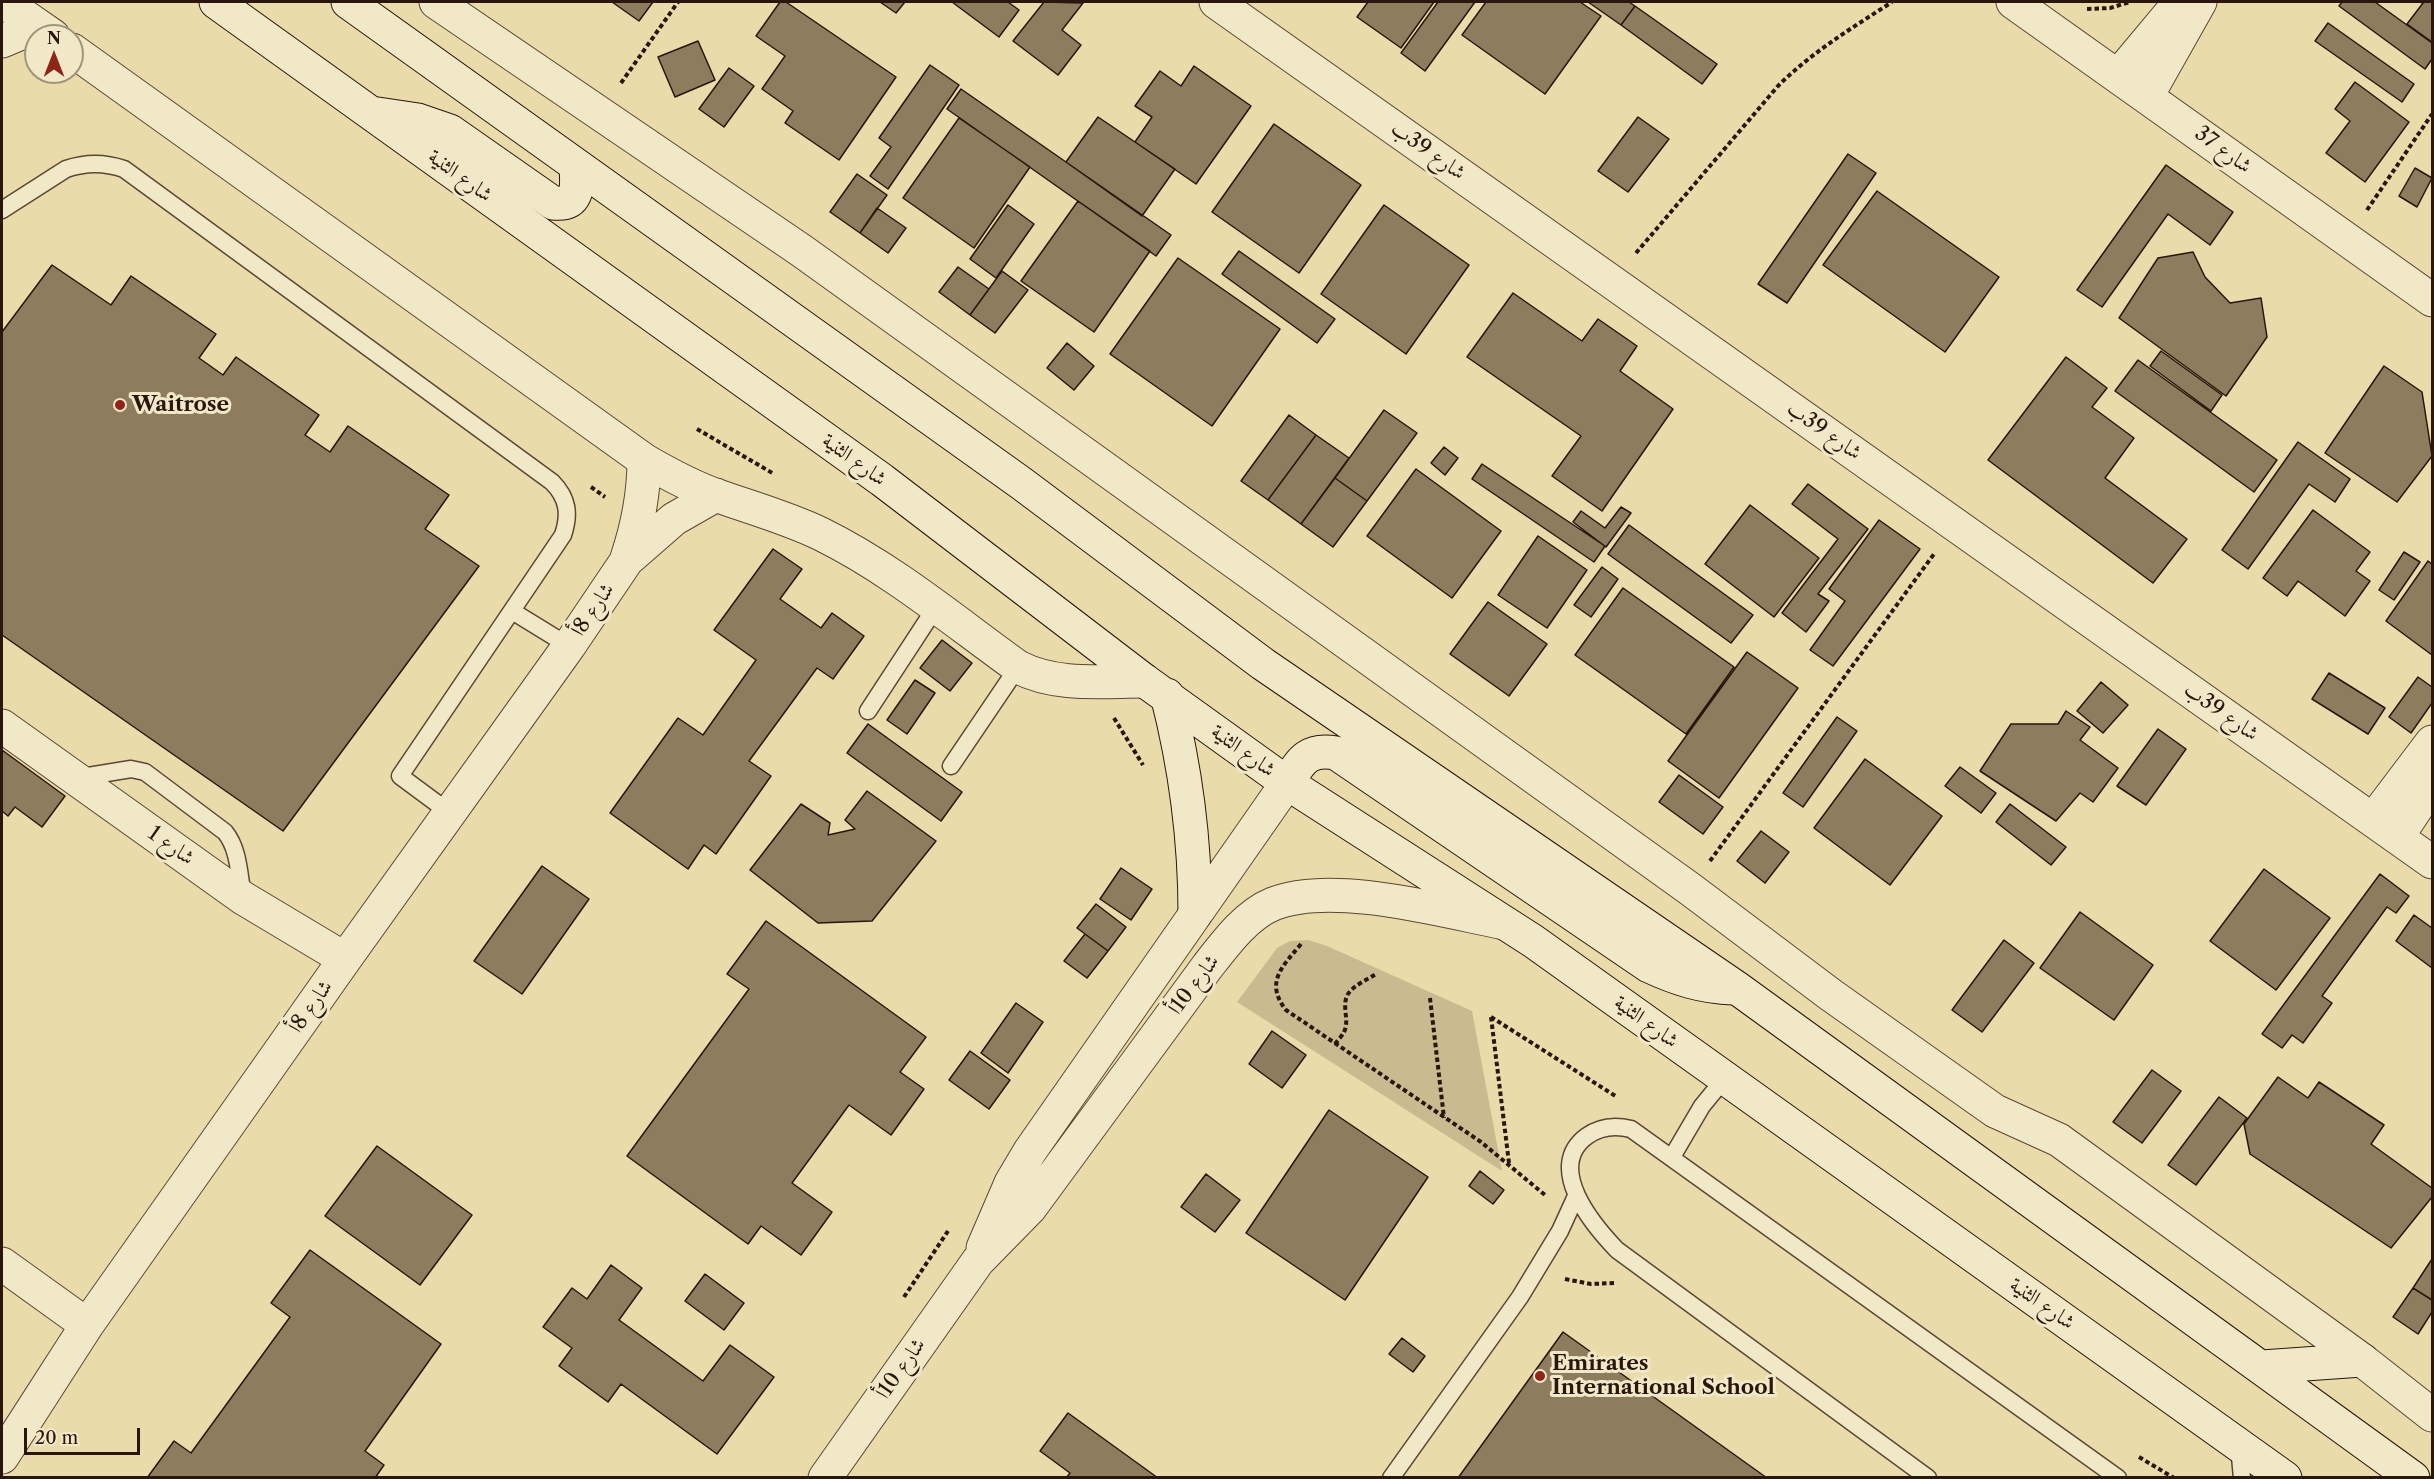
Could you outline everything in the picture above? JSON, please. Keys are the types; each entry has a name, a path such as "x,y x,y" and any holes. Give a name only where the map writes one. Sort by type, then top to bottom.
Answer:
{"street":[{"path":"4,2 36,24"},
{"name":"شارع الثنية","path":"216,2 374,113 882,480 1156,688 1287,783 1505,923 2285,1478"},
{"path":"348,2 1020,483 1263,664 1737,988 2413,1478"},
{"path":"436,2 802,251 1690,889 1830,995 1908,1050 1995,1111 2058,1140 2362,1360 2433,1416"},
{"name":"شارع 39ب","path":"1216,2 2433,862"},
{"name":"شارع 37","path":"2013,2 2119,75 2433,300"},
{"path":"2119,75 2180,2"},
{"path":"2147,96 2200,2"},
{"path":"2,41 24,33"},
{"path":"84,59 644,460 672,476 716,495 819,533 880,567 1018,667 1044,678 1060,681 1156,688 1178,738 1190,803 1195,870 1195,914"},
{"path":"374,113 418,120 450,131 553,203 561,204 573,198 576,191 576,167"},
{"name":"شارع 8أ","path":"627,560 639,522 644,460"},
{"name":"شارع 8أ","path":"2,1457 87,1325 569,646 627,560 674,519 716,495"},
{"name":"شارع 1","path":"2,726 243,898 345,959"},
{"path":"2385,828 2433,742"},
{"name":"شارع 10أ","path":"978,1261 1011,1183 1030,1151 1308,755 1326,751 1336,753 1649,966 1692,983 1737,988"},
{"path":"2385,828 2433,785"},
{"name":"شارع 10أ","path":"825,1478 978,1261 1030,1208 1221,950 1249,920 1271,905 1307,895 1368,898 1505,923"},
{"path":"2,1264 87,1325"},
{"path":"2262,1367 2362,1360"}],"lane":[{"path":"2,210 66,169 89,163 101,163 124,169 552,482 560,491 568,513 563,535 400,777 450,813"},
{"path":"868,711 936,607"},
{"path":"512,611 569,646"},
{"path":"951,766 1018,667"},
{"path":"75,778 124,769 145,772 230,838 235,850 243,898"},
{"path":"1672,1157 1702,1106 1725,1078"},
{"path":"1928,1478 1631,1263 1604,1237 1576,1196 1570,1171 1572,1159 1584,1138 1595,1131 1620,1126 1631,1129 2118,1478"},
{"path":"1391,1478 1520,1297 1541,1264 1576,1196"},
{"path":"2239,1445 2242,1478"}],"path":[{"path":"600,113 678,2"},
{"path":"1612,281 1778,86 1799,65 1892,2"},
{"path":"2078,7 2088,10 2110,8 2130,2"},
{"path":"2347,239 2433,114"},
{"path":"1690,889 1956,525"},
{"path":"1301,944 1279,971 1276,992 1286,1010 1481,1142 1509,1163 1567,1215"},
{"path":"1335,1044 1346,1025 1345,1002 1348,995 1358,985 1376,974"},
{"path":"1430,998 1444,1118"},
{"path":"1491,1017 1509,1163"},
{"path":"1541,1264 1559,1276 1578,1283 1658,1281"}],"shaded area":[{"path":"1308,940 1327,946 1472,1011 1502,1171 1237,1002 1277,948 1290,941"}],"building":[{"path":"612,2 653,2 639,21"},
{"path":"780,2 786,2 896,77 839,160 785,123 793,111 762,89 785,56 756,36"},
{"path":"880,2 905,2 896,13"},
{"path":"952,2 1008,2 1019,10 999,37"},
{"path":"1044,2 1083,3 1062,30 1081,45 1058,75 1013,41"},
{"path":"1368,2 1434,2 1401,48 1357,17"},
{"path":"1438,2 1475,2 1425,71 1401,53"},
{"path":"1486,2 1580,2 1601,16 1545,94 1462,35"},
{"path":"1588,2 1629,2 1635,6 1621,25"},
{"path":"2342,2 2375,2 2432,43 2432,59 2425,69 2339,6"},
{"path":"2420,2 2432,2 2432,42 2407,24 2423,3"},
{"path":"1635,6 1717,64 1702,84 1621,25"},
{"path":"2328,23 2414,84 2402,102 2315,41"},
{"path":"698,41 715,80 675,97 658,57"},
{"path":"930,65 959,85 888,189 870,176 891,147 879,138"},
{"path":"1194,66 1251,106 1196,184 1135,142 1152,117 1135,106 1160,71 1181,86"},
{"path":"729,68 754,86 724,127 699,109"},
{"path":"2355,82 2409,122 2365,182 2326,153 2350,121 2335,109"},
{"path":"961,89 1171,235 1156,256 947,109"},
{"path":"1098,117 1175,169 1142,216 1066,162"},
{"path":"1638,117 1669,139 1628,192 1598,171"},
{"path":"959,118 1030,167 974,248 903,198"},
{"path":"1274,124 1361,185 1299,273 1212,212"},
{"path":"1848,154 1876,173 1787,303 1758,284"},
{"path":"2166,165 2233,212 2210,245 2168,214 2102,307 2077,290"},
{"path":"2415,168 2432,178 2417,207 2399,196"},
{"path":"857,174 887,195 860,233 830,212"},
{"path":"1877,191 1999,277 1945,352 1823,265"},
{"path":"1078,201 1150,251 1094,332 1021,281"},
{"path":"1008,205 1034,224 996,278 970,259"},
{"path":"1384,205 1469,265 1406,354 1321,294"},
{"path":"877,208 906,228 888,253 860,233"},
{"path":"1239,251 1335,319 1317,343 1222,274"},
{"path":"2193,252 2205,277 2230,303 2261,298 2267,337 2226,396 2119,318 2158,258"},
{"path":"1178,258 1280,329 1212,426 1110,354"},
{"path":"52,265 111,305 131,276 216,334 199,358 223,375 236,357 319,415 305,435 330,452 348,426 449,495 425,529 479,566 283,831 2,635 2,332"},
{"path":"958,267 989,289 970,315 939,292"},
{"path":"1002,271 1028,290 995,333 970,315"},
{"path":"1513,293 1582,341 1598,319 1637,346 1620,371 1673,409 1602,511 1552,476 1581,436 1467,357"},
{"path":"1067,343 1094,366 1074,390 1047,368"},
{"path":"2161,351 2222,395 2211,411 2150,366"},
{"path":"2066,357 2107,388 2092,407 2134,438 2105,478 2187,539 2153,583 1988,460"},
{"path":"2138,360 2277,460 2254,492 2115,391"},
{"path":"2384,366 2422,392 2432,456 2397,502 2325,453"},
{"path":"1384,410 1417,433 1367,501 1335,478"},
{"path":"1289,415 1316,435 1268,500 1241,481"},
{"path":"1316,435 1349,458 1301,524 1268,500"},
{"path":"2298,442 2350,479 2335,502 2309,484 2248,569 2222,550"},
{"path":"1444,447 1458,458 1445,475 1431,463"},
{"path":"1482,464 1605,546 1594,562 1472,479"},
{"path":"1416,469 1501,531 1452,598 1367,536"},
{"path":"1335,478 1367,501 1333,547 1301,524"},
{"path":"1808,484 1868,529 1818,594 1829,601 1806,632 1782,613 1838,539 1792,504"},
{"path":"1750,505 1819,558 1774,617 1705,564"},
{"path":"1621,507 1631,513 1606,547 1573,522 1581,511 1605,528"},
{"path":"2313,510 2370,552 2356,571 2370,581 2345,616 2298,581 2287,596 2263,578"},
{"path":"1879,520 1920,549 1833,666 1810,650 1845,601 1829,589"},
{"path":"1629,525 1753,615 1731,643 1608,554"},
{"path":"1538,536 1587,570 1547,628 1498,595"},
{"path":"773,549 802,569 780,599 821,628 832,613 864,636 833,679 817,668 749,761 771,776 716,854 704,845 688,869 610,813 678,718 703,735 756,660 714,630"},
{"path":"2404,552 2420,562 2394,600 2379,590"},
{"path":"2428,561 2432,564 2432,655 2386,621"},
{"path":"1602,567 1618,579 1591,617 1574,605"},
{"path":"1623,588 1734,667 1686,734 1575,655"},
{"path":"1488,602 1547,644 1509,696 1450,654"},
{"path":"942,640 972,663 950,691 920,668"},
{"path":"1747,652 1798,688 1719,798 1668,761"},
{"path":"2329,673 2385,708 2368,734 2312,699"},
{"path":"2418,677 2432,687 2432,703 2411,733 2389,717"},
{"path":"915,680 935,693 907,734 887,720"},
{"path":"2101,682 2128,705 2103,733 2077,711"},
{"path":"2066,711 2090,727 2080,740 2118,768 2093,802 2080,793 2056,821 1980,771 2011,724 2058,724"},
{"path":"1837,717 1857,731 1803,807 1783,793"},
{"path":"868,724 962,792 941,821 847,753"},
{"path":"2158,729 2186,749 2146,805 2117,786"},
{"path":"2,750 65,796 42,827 15,807 8,816 2,811"},
{"path":"1865,759 1942,816 1890,885 1814,828"},
{"path":"1960,767 1996,793 1981,813 1945,786"},
{"path":"1679,775 1723,807 1703,834 1659,802"},
{"path":"867,791 936,841 872,921 818,923 750,870 801,804 830,823 828,835 855,829 845,820"},
{"path":"2010,804 2066,847 2051,865 1996,822"},
{"path":"1761,831 1789,852 1765,883 1737,861"},
{"path":"542,866 589,899 522,994 474,961"},
{"path":"1121,868 1152,889 1131,920 1100,899"},
{"path":"2264,869 2330,918 2276,990 2210,941"},
{"path":"2380,874 2409,896 2396,913 2387,907 2322,996 2332,1003 2303,1043 2292,1035 2282,1048 2262,1034"},
{"path":"1096,904 1126,927 1108,951 1077,928"},
{"path":"2080,912 2153,965 2114,1020 2040,968"},
{"path":"2414,915 2432,928 2432,968 2396,941"},
{"path":"766,921 926,1037 900,1072 924,1089 891,1135 849,1105 792,1183 832,1212 801,1255 761,1226 748,1244 627,1156 749,989 727,974"},
{"path":"1085,934 1108,951 1087,978 1064,961"},
{"path":"2004,940 2034,963 1982,1032 1952,1010"},
{"path":"1016,1003 1043,1022 1008,1073 981,1053"},
{"path":"1272,1031 1306,1055 1282,1088 1249,1064"},
{"path":"970,1051 1010,1080 989,1109 949,1080"},
{"path":"2152,1070 2181,1091 2142,1143 2113,1122"},
{"path":"2278,1077 2308,1098 2319,1082 2384,1125 2371,1144 2432,1188 2432,1197 2391,1248 2250,1154 2244,1124"},
{"path":"2219,1097 2247,1118 2196,1185 2168,1165"},
{"path":"1329,1110 1428,1177 1345,1300 1246,1233"},
{"path":"377,1146 472,1215 420,1285 325,1216"},
{"path":"1480,1171 1504,1190 1493,1204 1469,1186"},
{"path":"1206,1174 1240,1200 1215,1232 1181,1207"},
{"path":"310,1250 441,1344 365,1451 384,1465 375,1478 147,1478 174,1441 191,1453 290,1317 271,1303"},
{"path":"2432,1259 2432,1300 2413,1288"},
{"path":"611,1265 642,1288 619,1320 703,1381 730,1345 774,1377 717,1454 621,1384 608,1402 559,1366 572,1348 543,1327 572,1288 587,1299"},
{"path":"705,1274 744,1303 724,1330 685,1301"},
{"path":"2413,1288 2432,1300 2432,1312 2418,1334 2393,1317"},
{"path":"1563,1332 1767,1478 1458,1478"},
{"path":"1402,1338 1425,1356 1413,1372 1389,1354"},
{"path":"1068,1413 1158,1478 1066,1478 1070,1473 1040,1451"}],"place":[{"name":"Waitrose","path":"120,405"},
{"name":"Emirates International School","path":"1540,1376"}]}
